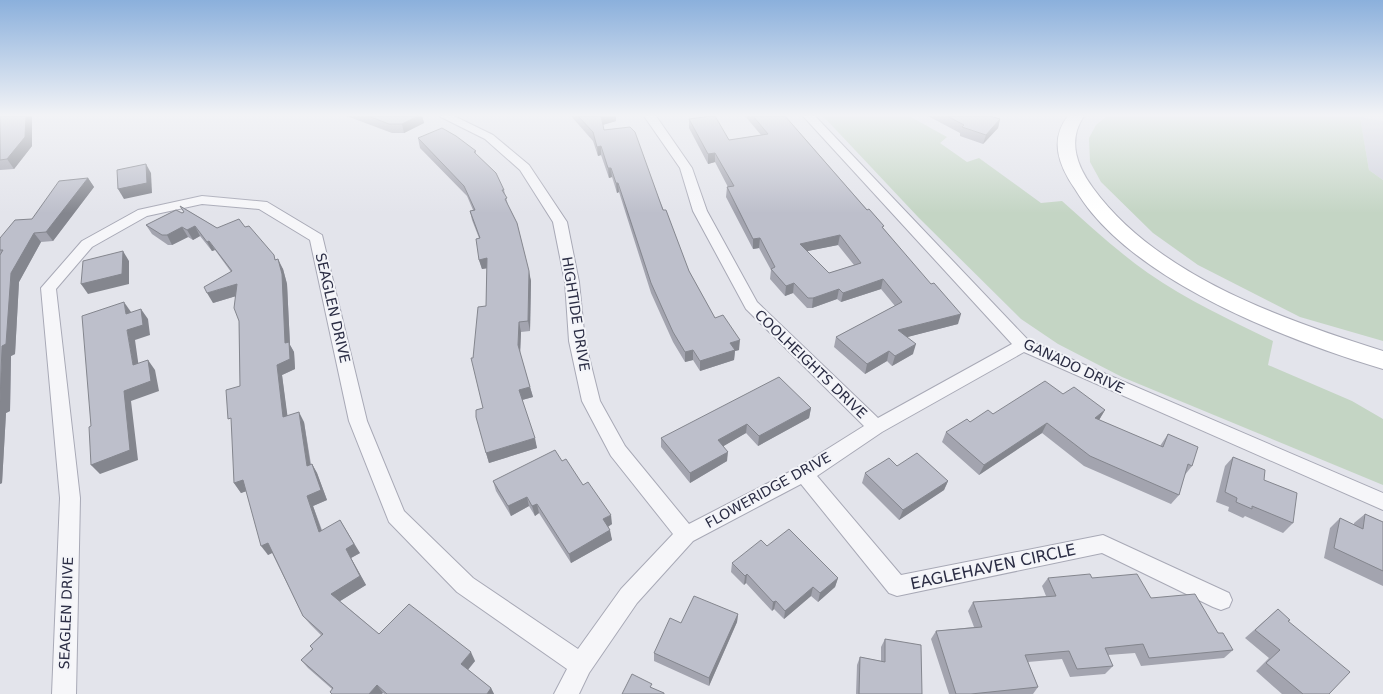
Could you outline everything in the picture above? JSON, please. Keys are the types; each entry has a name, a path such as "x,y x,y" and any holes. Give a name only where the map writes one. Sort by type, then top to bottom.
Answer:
{"street":[{"name":"HIGHTIDE DRIVE","path":"502,148 525,168 560,222 572,282 577,341 591,401 618,451 686,535"},
{"name":"COOLHEIGHTS DRIVE","path":"672,148 686,168 700,211 751,305 876,427"},
{"name":"GANADO DRIVE","path":"839,148 1023,345 1383,502"},
{"path":"1066,148 1071,168 1081,186 1115,225 1140,246 1206,288 1246,309 1299,332 1383,360"},
{"name":"SEAGLEN DRIVE","path":"64,694 70,498 48,288 87,244 143,213 202,200 262,205 317,238 358,421 396,516 464,585 581,665"},
{"name":"FLOWERIDGE DRIVE","path":"566,694 581,665 629,596 686,535 804,474 876,427 1023,345"},
{"name":"EAGLEHAVEN CIRCLE","path":"804,474 896,586 1102,544 1222,600"}],"shaded area":[{"path":"1365,148 1383,148 1383,180 1369,170"}],"green space":[{"path":"853,148 948,148 967,162 979,158 1041,203 1062,201 1115,247 1163,283 1193,301 1273,341 1268,365 1352,401 1383,419 1383,485 1122,377 1058,344 1021,319 919,218"},
{"path":"1089,148 1365,148 1369,170 1383,180 1383,341 1300,317 1198,265 1153,233 1101,182 1090,162"}],"building":[{"path":"0,148 16,148 7,159 0,160"},
{"path":"428,148 473,148 496,173 507,198 505,199 517,223 529,271 528,321 519,322 518,345 530,387 519,390 535,438 486,453 476,417 476,410 483,408 471,358 473,358 478,307 486,306 487,258 479,260 476,239 480,238 470,211 475,210 464,186"},
{"path":"602,148 641,148 663,210 666,210 689,271 715,318 723,315 740,340 730,343 735,350 700,361 693,350 685,352 673,332 651,283 618,183 616,183 611,168 608,168"},
{"path":"705,148 813,148 867,210 869,209 884,226 882,227 931,284 934,283 961,314 898,330 916,344 895,356 889,351 867,364 836,337 902,302 883,279 843,293 839,289 813,298 808,298 794,283 786,286 771,269 775,267 760,238 753,239 727,187 734,186 715,153 708,154","holes":["840,235 861,263 829,273 800,244"]},
{"path":"146,164 147,183 118,189 117,170"},
{"path":"88,178 46,232 34,233 11,273 6,344 2,346 0,402 0,255 3,250 0,250 0,238 15,220 32,219 59,181"},
{"path":"180,206 217,228 239,219 245,227 249,226 274,255 275,260 278,259 282,274 285,343 289,342 290,359 277,365 283,417 299,412 307,466 312,464 321,490 307,496 319,532 340,520 354,544 346,549 360,576 331,594 379,634 409,604 471,652 461,664 491,688 487,694 387,694 377,685 369,694 332,694 330,692 333,688 301,660 313,649 310,646 323,634 303,616 268,543 261,546 243,480 234,483 231,418 228,419 226,390 240,386 239,321 234,308 237,284 207,293 204,287 232,271 195,226 187,230 182,227 167,235 162,235 146,225 176,210 184,212"},
{"path":"123,251 122,274 81,284 83,261"},
{"path":"124,302 126,314 141,309 143,325 127,330 133,365 148,360 151,381 124,391 130,450 91,465 89,427 91,426 82,316"},
{"path":"779,377 811,408 759,436 747,424 718,440 728,452 690,473 661,438"},
{"path":"1045,381 1063,394 1074,387 1105,410 1095,418 1163,447 1168,434 1198,447 1192,466 1188,464 1179,495 1090,456 1047,423 984,465 946,432 967,419 970,422 988,410 993,414"},
{"path":"555,450 562,461 566,459 583,485 588,482 611,515 603,519 610,530 569,554 537,504 532,506 527,497 508,506 493,481"},
{"path":"917,453 948,481 903,510 865,473 889,458 897,466"},
{"path":"1233,457 1265,470 1264,480 1297,493 1293,523 1252,506 1252,509 1236,502 1237,498 1225,492"},
{"path":"1365,514 1383,522 1383,571 1334,548 1340,518 1363,529"},
{"path":"789,529 838,578 820,593 813,587 785,611 776,601 773,602 747,574 745,576 732,563 761,540 767,546"},
{"path":"1090,574 1092,578 1137,574 1151,598 1195,594 1218,633 1223,633 1233,650 1149,658 1143,644 1105,648 1113,666 1077,669 1069,651 1025,655 1038,687 956,694 936,631 982,627 973,602 1056,596 1048,578"},
{"path":"694,596 738,614 709,678 654,653 670,618 681,623"},
{"path":"1278,609 1290,620 1288,621 1350,672 1329,694 1303,694 1266,663 1280,650 1255,630"},
{"path":"885,639 921,645 922,694 859,694 860,657 885,662"},
{"path":"632,674 652,684 650,687 664,694 622,694"}]}
